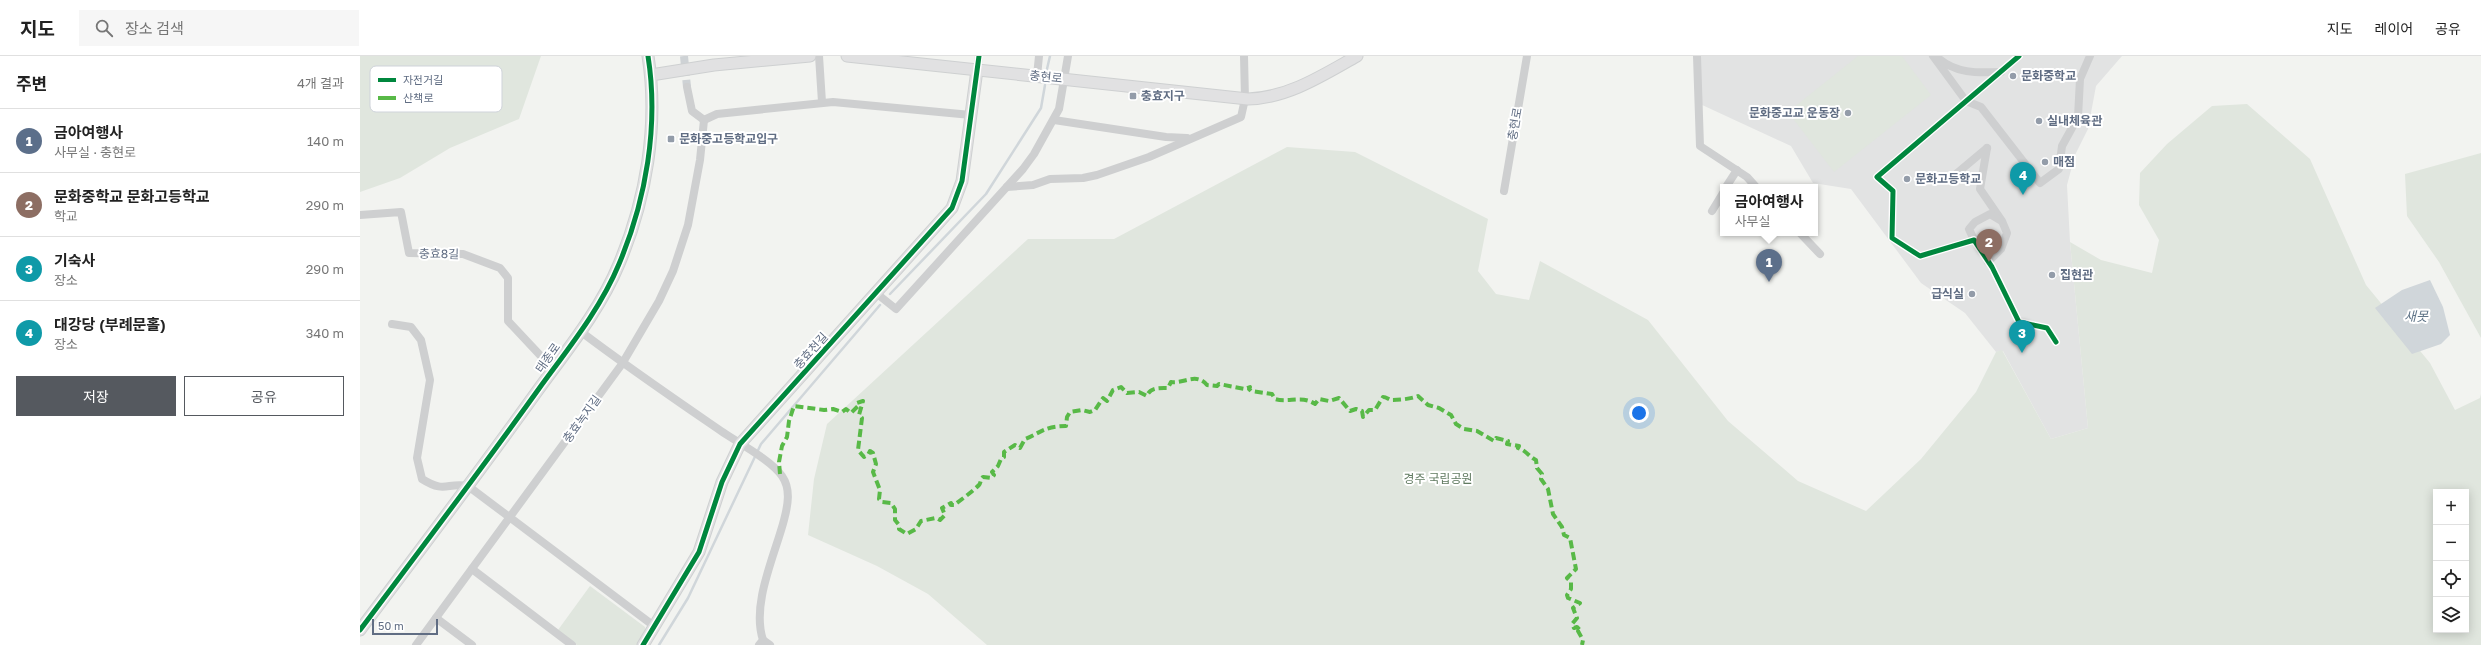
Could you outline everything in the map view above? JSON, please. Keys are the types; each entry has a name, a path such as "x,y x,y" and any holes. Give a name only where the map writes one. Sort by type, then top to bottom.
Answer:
{"street":[{"name":"태종로","path":"360,630 468,486 553,369 580,331 611,282 636,217 647,160 651,75 648,56"},
{"path":"651,75 714,65 810,56"},
{"path":"819,56 822,102"},
{"name":"충현로","path":"847,56 1245,99 1262,98 1281,93 1313,80 1357,56"},
{"path":"977,70 979,56"},
{"path":"1037,76 1039,56"},
{"path":"876,293 896,309 1007,187 1034,154 1054,120 1062,98 1068,56"},
{"path":"1007,187 1034,185 1050,179 1084,178 1097,175 1149,157 1241,117 1245,99 1244,56"},
{"name":"충현로","path":"1504,191 1527,56"},
{"path":"1696,56 1700,146 1737,170 1753,184"},
{"path":"1934,56 1942,62 1972,74 2001,72"},
{"path":"1934,56 1966,101 1981,106 2040,183 2059,169 2062,146 2078,117 2080,79 2090,56"},
{"path":"1974,240 1920,256 1892,238 1893,191 1877,177 2019,56"},
{"name":"충효천길","path":"643,645 699,552 722,482 740,444 952,208 958,198 962,181 977,70"},
{"path":"688,87 692,111 704,120 717,114 822,102 855,102 971,115"},
{"name":"충효녹지길","path":"416,645 622,364 659,301 678,256 695,196 704,120"},
{"path":"1054,120 1166,137 1194,137"},
{"path":"1956,174 1987,148 1980,189 2002,221 2007,233 2001,249 1988,262"},
{"path":"1728,184 1737,170"},
{"path":"1712,211 1720,198"},
{"name":"충효8길","path":"360,215 401,212 409,253 463,254 500,268 508,278 508,321 553,369"},
{"path":"2002,221 1990,214 1975,222 1969,229 2019,322 2047,328 2056,342"},
{"path":"1803,236 1820,254"},
{"path":"392,324 411,327 421,340 430,380 417,458 422,479 434,486 445,488 460,485 468,486 654,626"},
{"path":"580,331 622,364 740,444 782,476 788,491 786,510 767,575 759,617 764,643"},
{"path":"472,569 572,645"},
{"path":"436,618 472,645"}],"shaded area":[{"path":"1701,56 2122,56 2096,86 2088,129 2075,155 2067,185 2070,242 2088,428 2051,439 2003,351 1996,352 1965,313 1921,283 1851,189 1813,183 1791,146 1700,104"}],"green space":[{"path":"360,56 541,56 519,119 450,148 400,178 360,192"},
{"name":"문화중고교 운동장","path":"1858,56 1902,56 1931,95 1834,172 1788,112"},
{"name":"경주 국립공원","path":"2247,104 2310,159 2366,285 2430,363 2455,410 2480,398 2481,394 2481,645 987,645 928,594 877,566 808,535 814,479 827,424 1028,239 1114,239 1287,147 1355,152 1488,219 1478,271 1496,294 1529,300 1540,261 1648,320 1728,421 1798,481 1866,511 1921,459 1976,392 1996,352 2002,350 2051,439 2088,428 2070,242 2101,260 2152,273 2159,240 2139,205 2140,173 2167,144 2212,106"},
{"path":"2481,153 2481,338 2439,262 2407,216 2405,174"},
{"path":"590,586 645,627 646,634 639,645 577,645 558,630"}],"water":[{"name":"새못","path":"2430,280 2443,307 2450,335 2441,344 2412,354 2375,308 2402,290"}],"waterway":[{"path":"1047,69 1050,56"},
{"path":"890,294 986,194 1041,108 1045,85"},
{"path":"659,645 688,598 761,444 880,305"}],"tunnel":[{"path":"684,56 687,87"}],"marked path":[{"path":"780,474 779,462 782,446 787,437 789,421 794,406 824,410 833,409 842,412 846,409 851,413 858,406 857,403 863,401 859,415 862,418 858,450 864,457 868,455 870,451 873,453 876,464 873,472 880,490 879,499 882,502 891,503 895,509 895,520 899,525 899,529 907,534 916,529 921,521 936,518 940,520 945,515 942,508 951,503 951,505 954,505 964,498 979,485 983,477 991,478 994,475 992,472 1004,457 1004,452 1015,445 1020,448 1025,439 1043,430 1053,427 1066,426 1067,417 1070,412 1082,410 1090,412 1095,410 1103,398 1107,401 1113,390 1121,387 1127,393 1139,392 1147,396 1150,391 1159,388 1168,388 1171,382 1199,379 1207,385 1217,386 1219,384 1245,389 1250,387 1249,389 1251,391 1272,394 1275,399 1280,400 1306,400 1315,404 1319,399 1329,401 1339,398 1350,411 1356,409 1362,411 1363,417 1369,410 1375,410 1383,397 1395,400 1409,399 1418,396 1428,405 1439,408 1451,415 1456,424 1464,429 1477,431 1494,441 1496,438 1508,441 1507,444 1519,446 1518,448 1536,460 1537,468 1542,474 1541,479 1548,489 1553,514 1562,527 1564,535 1570,538 1576,569 1567,578 1571,582 1571,589 1567,595 1568,598 1580,603 1573,608 1577,618 1572,624 1574,628 1577,627 1581,631 1578,631 1583,640 1582,645"}],"cycle path":[{"path":"360,630 571,345 593,314 611,281 628,240 643,188 648,162 652,109 648,56"},
{"path":"643,645 699,552 722,482 740,444 952,208 962,181 979,56"},
{"path":"2019,56 1877,177 1893,191 1892,238 1920,256 1974,240 1992,267 2019,322 2047,328 2056,342"}],"place":[{"name":"문화중학교","path":"2013,76"},
{"name":"충효지구","path":"1133,96"},
{"name":"문화중고교 운동장","path":"1848,113"},
{"name":"실내체육관","path":"2039,121"},
{"name":"문화중고등학교입구","path":"671,139"},
{"name":"매점","path":"2045,162"},
{"name":"문화고등학교","path":"1907,179"},
{"name":"대강당 (부례문홀)","path":"2023,195"},
{"name":"문화중학교 문화고등학교","path":"1989,262"},
{"name":"집현관","path":"2052,275"},
{"name":"금아여행사","path":"1769,282"},
{"name":"급식실","path":"1972,294"},
{"name":"기숙사","path":"2022,353"}]}
